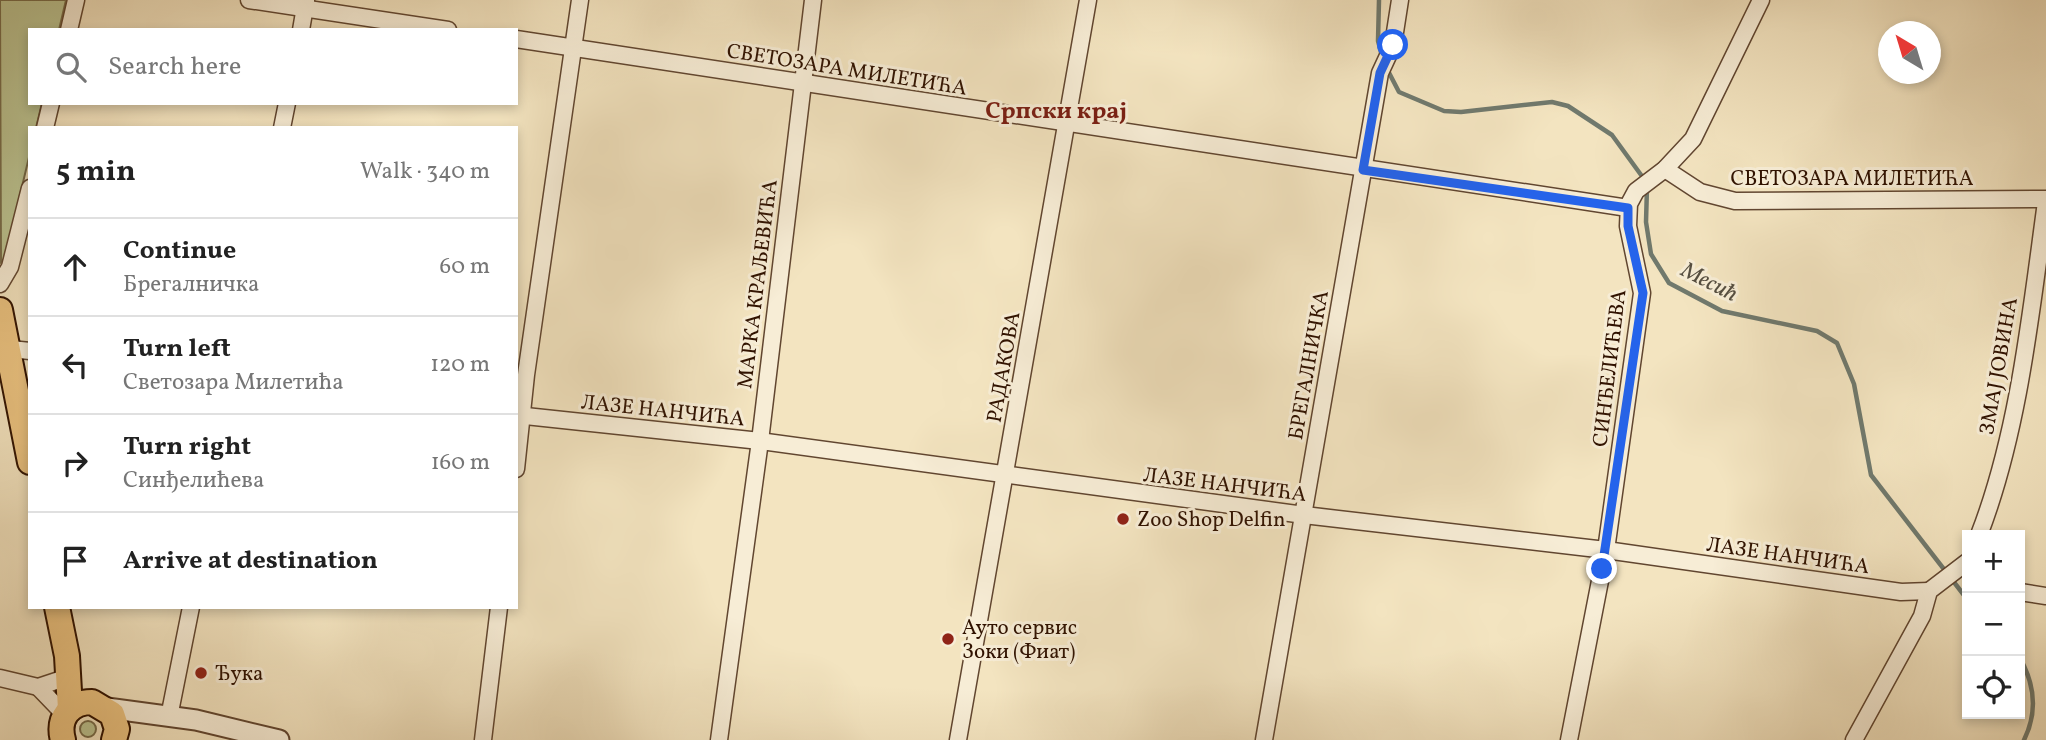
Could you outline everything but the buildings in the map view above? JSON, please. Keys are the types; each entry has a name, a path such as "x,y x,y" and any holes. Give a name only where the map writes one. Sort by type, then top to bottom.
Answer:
{"main road":[{"path":"0,310 13,349 28,449"},
{"path":"57,609 68,669 63,727"},
{"path":"68,669 112,726"},
{"path":"63,727 85,702 112,726"}],"street":[{"path":"69,28 76,0"},
{"path":"249,0 305,5 437,28"},
{"path":"518,433 580,0"},
{"name":"МАРКА КРАЉЕВИЋА","path":"719,740 760,441 813,0"},
{"name":"РАДАКОВА","path":"958,740 1088,0"},
{"name":"БРЕГАЛНИЧКА","path":"1264,740 1380,73 1393,45 1400,0"},
{"path":"1628,208 1636,191 1661,173 1693,139 1761,0"},
{"path":"301,28 305,5"},
{"name":"СВЕТОЗАРА МИЛЕТИЋА","path":"518,39 1363,170 1628,208"},
{"path":"45,126 51,105"},
{"path":"282,126 287,105"},
{"name":"СВЕТОЗАРА МИЛЕТИЋА","path":"1661,173 1700,192 1735,201 2046,200"},
{"path":"0,284 10,267 28,196"},
{"name":"ЗМАЈ ЈОВИНА","path":"1981,530 2000,474 2028,327 2046,200"},
{"name":"СИНЂЕЛИЋЕВА","path":"1569,740 1606,550 1643,293 1628,226 1628,208"},
{"name":"ЛАЗЕ НАНЧИЋА","path":"519,415 760,441 1006,477 1606,550 1901,592 1935,588"},
{"path":"1854,740 1922,617 1935,588 1962,567"},
{"path":"2025,594 2046,596"},
{"path":"164,716 191,609"},
{"path":"482,740 499,609"},
{"path":"0,678 38,687 68,669"},
{"path":"38,687 63,727"},
{"path":"112,726 164,716 196,720 279,740"}],"green space":[{"path":"0,0 66,0 59,28 28,28 28,105 42,105 36,126 28,126 28,161 5,258 1,262"},
{"path":"88,721 94,723 94,735 88,737 82,735 80,729 82,723"}],"waterway":[{"name":"Месић","path":"1379,0 1378,41 1382,56"},
{"name":"Месић","path":"1386,67 1399,92 1444,111 1461,112 1552,102 1568,106 1612,135 1644,179"},
{"name":"Месић","path":"1647,187 1646,222 1651,254 1669,283 1722,311 1817,331 1837,343 1854,384 1871,475 1962,593"},
{"name":"Месић","path":"2024,740 2033,709 2032,688 2025,668"}],"place":[{"name":"Zoo Shop Delfin","path":"1123,519"},
{"name":"Ауто сервис Зоки (Фиат)","path":"948,639"},
{"name":"Ђука","path":"201,673"}],"district":[{"name":"Српски крај","path":"1056,110"}],"route":[{"path":"1393,45 1380,73 1363,170 1554,195 1628,208 1628,226 1643,293 1602,569"}]}
